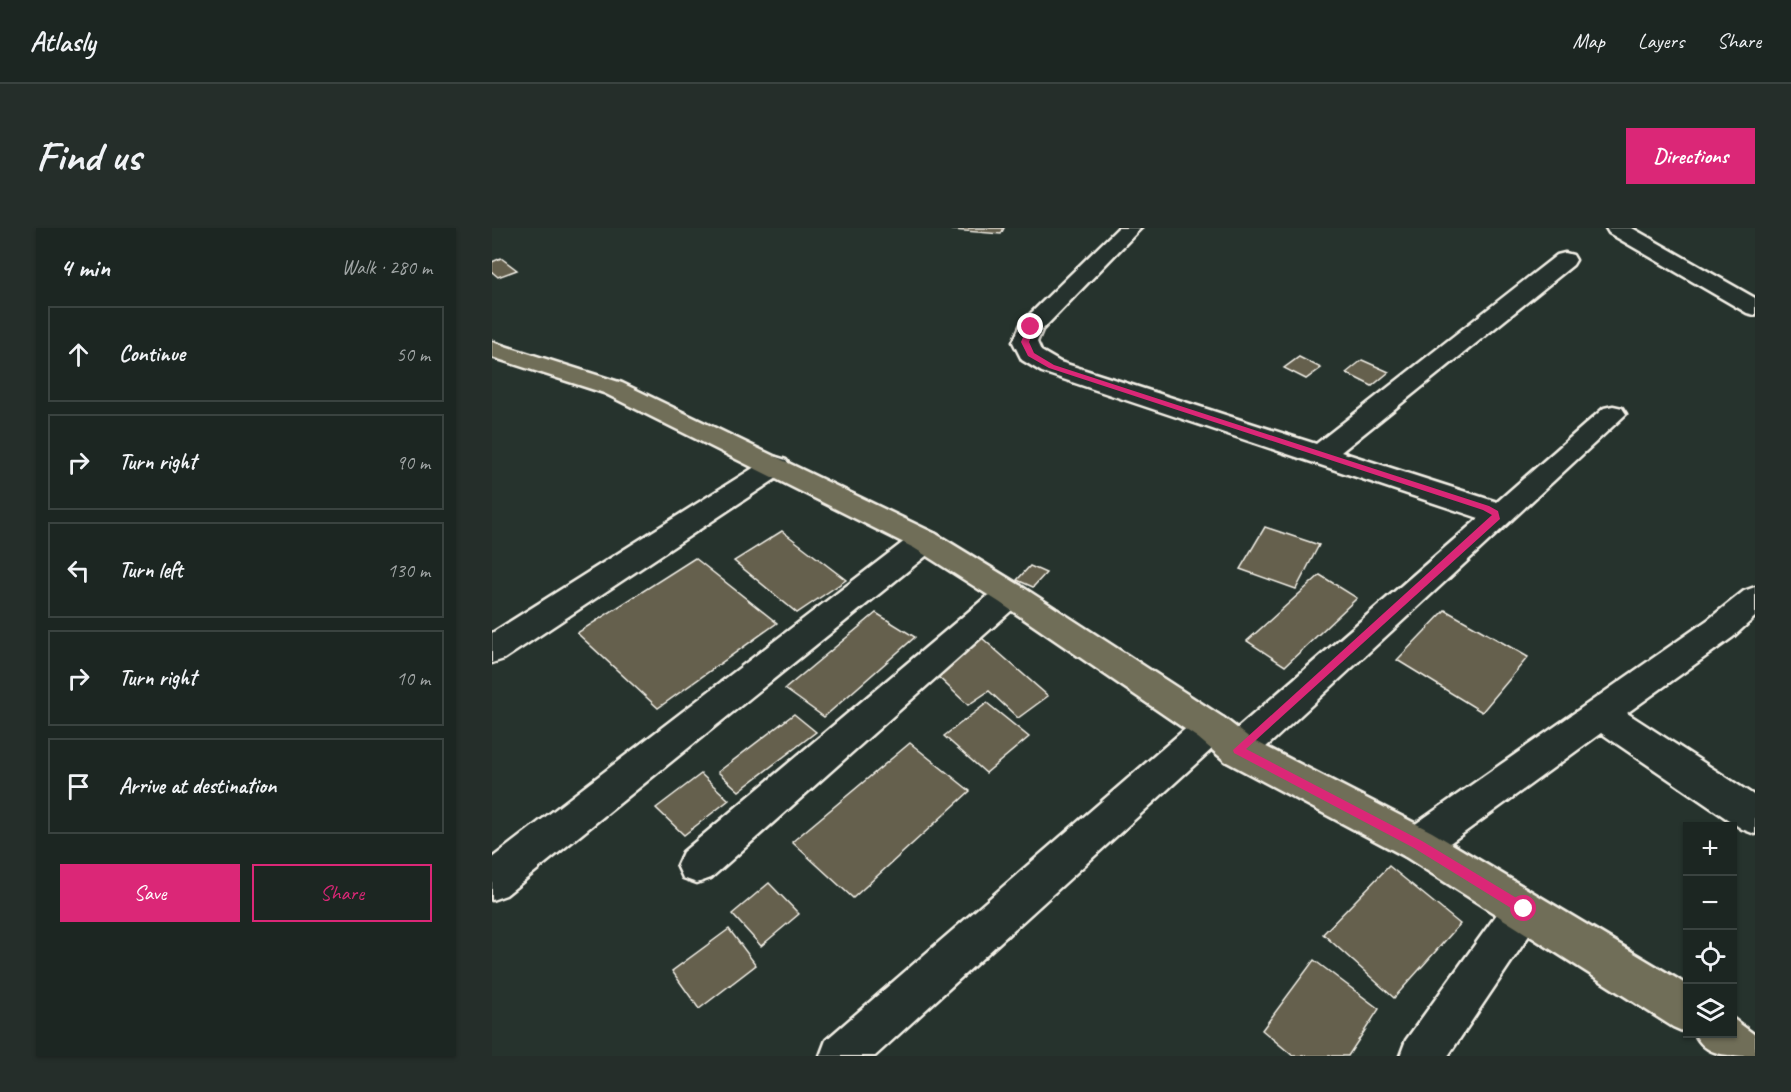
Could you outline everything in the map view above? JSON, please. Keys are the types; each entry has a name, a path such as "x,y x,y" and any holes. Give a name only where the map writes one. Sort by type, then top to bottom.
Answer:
{"main road":[{"path":"492,349 613,388 925,541 1010,594 1225,739 1418,844 1683,1008"},
{"path":"1722,1038 1747,1056"}],"street":[{"path":"1130,228 1031,327 1025,342 1031,355 1052,367 1486,508 1497,517"},
{"path":"1617,228 1755,308"},
{"path":"1322,453 1565,261"},
{"path":"842,1056 1497,517 1613,414"},
{"path":"492,650 776,466"},
{"path":"492,882 925,541"},
{"path":"697,865 1010,594"},
{"path":"1418,844 1721,628 1755,599"},
{"path":"1599,713 1755,817"},
{"path":"1422,1056 1524,909"}],"building":[{"path":"954,228 1004,228 1001,234 952,230"},
{"path":"501,258 517,270 498,277 492,272 492,262"},
{"path":"1299,357 1321,368 1306,379 1284,368"},
{"path":"1362,360 1389,372 1372,386 1346,373"},
{"path":"1265,527 1319,545 1296,589 1240,569"},
{"path":"782,531 846,580 797,613 734,561"},
{"path":"695,558 777,623 658,708 577,633"},
{"path":"1030,566 1046,573 1033,587 1017,580"},
{"path":"1320,575 1357,598 1285,666 1247,641"},
{"path":"1445,610 1528,657 1482,712 1397,660"},
{"path":"876,613 915,637 824,717 785,689"},
{"path":"982,638 1048,696 1018,718 989,691 968,705 932,671"},
{"path":"987,703 1029,737 986,773 944,736"},
{"path":"794,714 816,732 739,791 718,772"},
{"path":"910,743 970,791 853,898 792,842"},
{"path":"701,774 729,800 684,835 656,808"},
{"path":"1389,866 1460,924 1394,998 1323,934"},
{"path":"769,883 799,914 761,946 732,914"},
{"path":"729,929 756,965 699,1009 672,971"},
{"path":"1314,960 1379,1009 1348,1056 1293,1056 1262,1030"}],"route":[{"path":"1031,327 1025,342 1031,355 1052,367 1322,453 1492,510 1495,513 1497,517 1238,750 1418,844 1524,909"}]}
